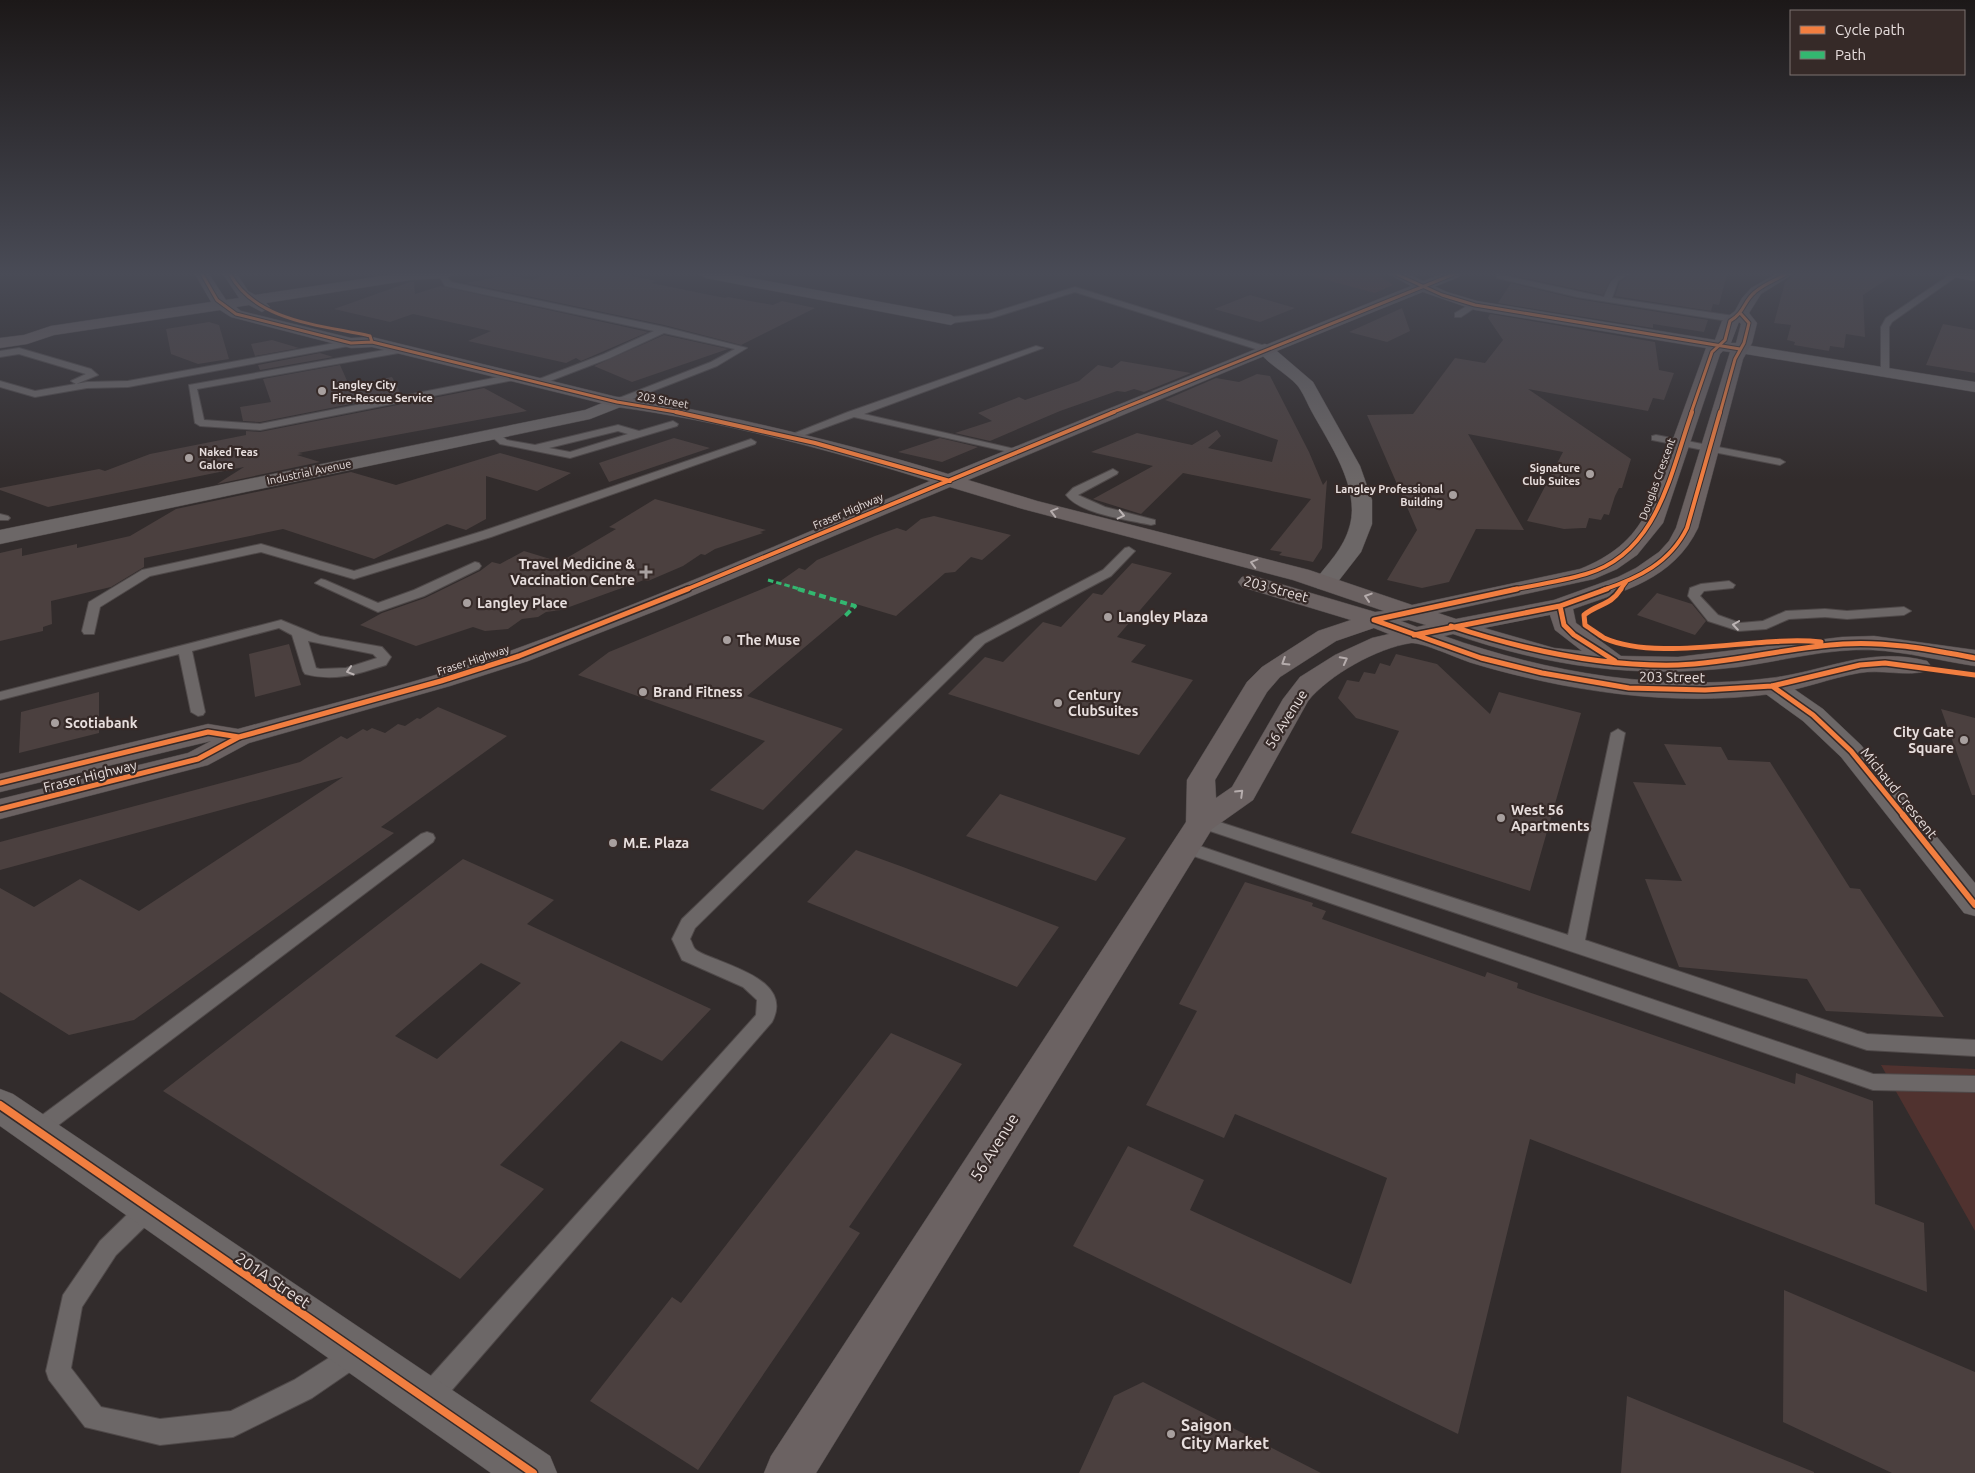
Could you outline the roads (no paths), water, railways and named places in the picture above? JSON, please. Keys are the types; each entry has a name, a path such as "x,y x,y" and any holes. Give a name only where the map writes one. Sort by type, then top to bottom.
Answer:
{"main road":[{"name":"203 Street","path":"346,343 364,343"},
{"name":"203 Street","path":"375,343 617,402 655,407 790,437 884,461 1030,505 1325,583 1490,660 1542,673 1629,688 1705,690 1772,686 1860,665 1884,663 1949,670 1975,675"},
{"name":"Fraser Highway","path":"0,810 198,759 240,737 441,681 519,656 664,599 1281,343"},
{"path":"1699,343 1740,349"},
{"name":"Douglas Crescent","path":"1413,624 1586,574 1618,560 1636,546 1654,520 1712,352 1722,343"},
{"path":"1451,626 1560,606 1635,578 1667,557 1679,544 1687,528 1735,359 1742,343"},
{"name":"203 Street","path":"617,402 638,415 858,470 1008,518 1302,596 1374,620 1413,624"},
{"path":"1302,596 1326,636"},
{"path":"1560,606 1564,625 1574,635 1620,664"},
{"path":"1193,834 1201,780 1256,688 1271,672 1326,636 1374,620"},
{"name":"56 Avenue","path":"788,1473 1193,834 1244,793 1282,722 1308,683 1344,660 1381,643 1413,624 1451,626"},
{"name":"203 Street","path":"1451,626 1504,643 1553,654 1620,664 1678,665 1738,659 1842,644 1874,643 1975,658"},
{"name":"Fraser Highway","path":"0,783 208,732 240,737"}],"street":[{"path":"1265,349 1291,373 1303,367"},
{"path":"1265,349 1296,352 1352,473 1363,508 1357,539 1345,560 1325,583"},
{"path":"1740,349 1975,387"},
{"name":"Industrial Avenue","path":"0,537 597,412 617,402"},
{"name":"Michaud Crescent","path":"1772,686 1813,715 1851,751 1975,905"},
{"name":"201A Street","path":"0,1105 533,1473"}],"lane":[{"path":"536,383 636,343"},
{"path":"617,402 714,364 743,348 720,343"},
{"path":"1245,343 1265,349"},
{"path":"1884,372 1885,343"},
{"path":"4,385 35,394 87,385 128,384 351,344"},
{"path":"790,437 1039,348"},
{"path":"401,350 192,387 200,423 260,426 514,377"},
{"path":"0,354 19,351 88,371 93,375 82,380 62,383 4,385"},
{"path":"852,414 1019,453"},
{"path":"494,434 504,442 570,455 673,424"},
{"path":"536,448 618,428 641,435"},
{"path":"1656,438 1780,462"},
{"path":"89,631 94,605 146,573 261,548 354,575 487,534 751,442"},
{"path":"1113,472 1077,490 1072,495 1075,499 1101,510 1151,522"},
{"path":"427,1400 765,1017 767,998 750,982 689,955 681,939 688,924 980,640 1107,573 1129,550"},
{"path":"321,583 378,608 419,592 475,566"},
{"path":"1729,585 1701,588 1695,591 1694,596 1713,618 1739,627 1834,620 1847,615 1904,611"},
{"path":"0,696 280,624 300,635 338,646 377,650 384,658 381,662 338,675 322,675 310,671 300,635"},
{"path":"185,649 198,712"},
{"path":"1575,944 1618,733"},
{"path":"1193,834 1575,944 1867,1042 1975,1048"},
{"path":"1193,834 1873,1082 1975,1084"},
{"path":"37,1130 427,838"},
{"path":"148,1209 108,1248 72,1303 58,1371 94,1418 160,1432 233,1424 303,1389 357,1352"}],"place":[{"name":"Langley City Fire-Rescue Service","path":"322,391"},
{"name":"Naked Teas Galore","path":"189,458"},
{"name":"Signature Club Suites","path":"1590,474"},
{"name":"Langley Professional Building","path":"1453,495"},
{"name":"Travel Medicine & Vaccination Centre","path":"646,572"},
{"name":"Langley Place","path":"467,603"},
{"name":"Langley Plaza","path":"1108,617"},
{"name":"The Muse","path":"727,640"},
{"name":"Brand Fitness","path":"643,692"},
{"name":"Century ClubSuites","path":"1058,703"},
{"name":"Scotiabank","path":"55,723"},
{"name":"City Gate Square","path":"1964,740"},
{"name":"West 56 Apartments","path":"1501,818"},
{"name":"M.E. Plaza","path":"613,843"},
{"name":"Saigon City Market","path":"1171,1434"}]}
